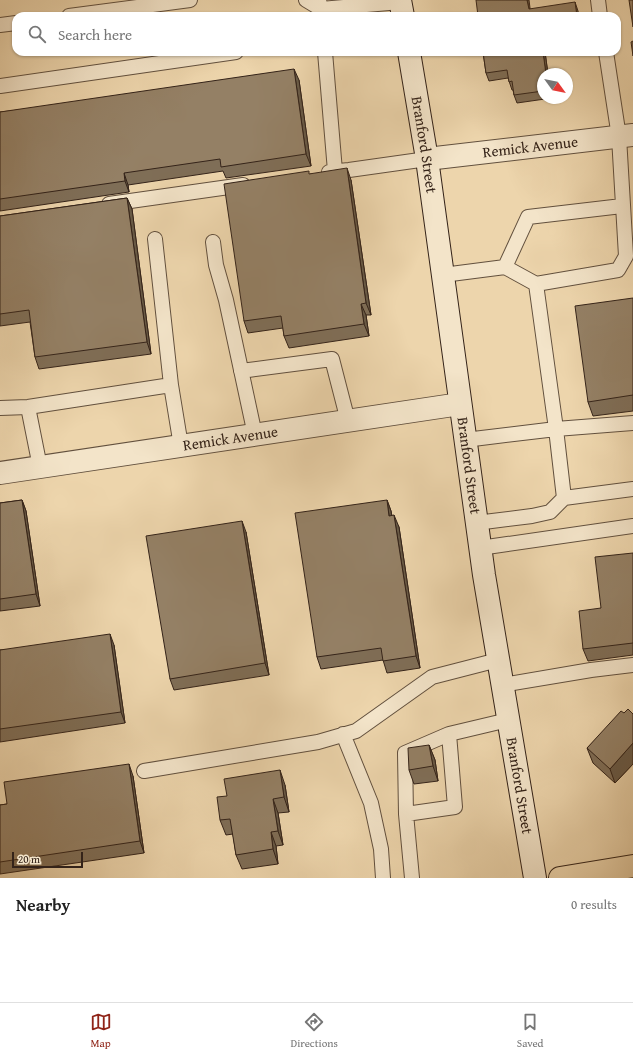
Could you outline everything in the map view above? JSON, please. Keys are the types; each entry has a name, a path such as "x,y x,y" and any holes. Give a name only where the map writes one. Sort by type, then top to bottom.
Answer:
{"main road":[{"name":"Branford Street","path":"410,56 427,159 476,522 535,878"},
{"name":"Remick Avenue","path":"427,159 626,136"},
{"name":"Remick Avenue","path":"0,473 460,404"},
{"path":"560,878 633,866"}],"lane":[{"path":"99,12 190,0"},
{"path":"306,0 320,10 401,6"},
{"path":"598,0 600,12"},
{"path":"0,25 12,24"},
{"path":"0,86 208,56"},
{"path":"325,56 335,171"},
{"path":"443,275 505,267 536,284 618,270 626,256 622,206 626,136 607,56"},
{"path":"319,173 427,159"},
{"path":"94,206 257,182"},
{"path":"505,267 528,217 622,206"},
{"path":"155,239 171,385 181,446"},
{"path":"213,242 216,265 226,300 255,435"},
{"path":"536,284 564,498"},
{"path":"241,371 332,359 348,421"},
{"path":"0,408 28,406 171,385"},
{"path":"28,406 40,467"},
{"path":"466,440 556,429 633,423"},
{"path":"476,522 532,516 550,512 564,498 633,489"},
{"path":"480,548 633,526"},
{"path":"144,770 318,742 356,731 432,677 498,660"},
{"path":"502,685 591,670 633,665"},
{"path":"412,878 406,814 405,753 449,734 508,720"},
{"path":"343,734 371,803 381,849 383,878"},
{"path":"406,814 455,807 449,734"}],"building":[{"path":"476,0 527,0 529,9 575,2 576,12 478,12"},
{"path":"629,0 633,0 633,27"},
{"path":"633,41 633,56 631,42"},
{"path":"484,56 544,56 545,68 537,68 537,92 514,95 512,81 509,82 507,70 486,73"},
{"path":"294,69 306,154 221,167 220,159 124,173 125,181 0,199 0,112"},
{"path":"347,168 366,303 361,304 364,324 284,336 281,316 244,321 224,184 309,171 309,174"},
{"path":"127,198 147,342 35,357 29,310 0,314 0,216"},
{"path":"633,298 633,395 588,402 575,306"},
{"path":"22,500 36,594 0,599 0,503"},
{"path":"387,500 389,516 394,515 416,656 383,661 381,648 317,657 295,513"},
{"path":"242,521 265,663 170,679 146,536"},
{"path":"633,553 633,643 583,649 579,611 601,608 595,557"},
{"path":"110,634 121,712 0,729 0,650"},
{"path":"628,709 633,714 633,743 610,769 587,748 621,711 624,713"},
{"path":"429,745 433,766 409,770 408,748"},
{"path":"129,764 140,841 0,862 0,805 7,804 4,782"},
{"path":"280,770 284,797 273,799 278,831 271,832 273,849 236,855 230,819 220,820 217,797 227,796 224,779"}]}
